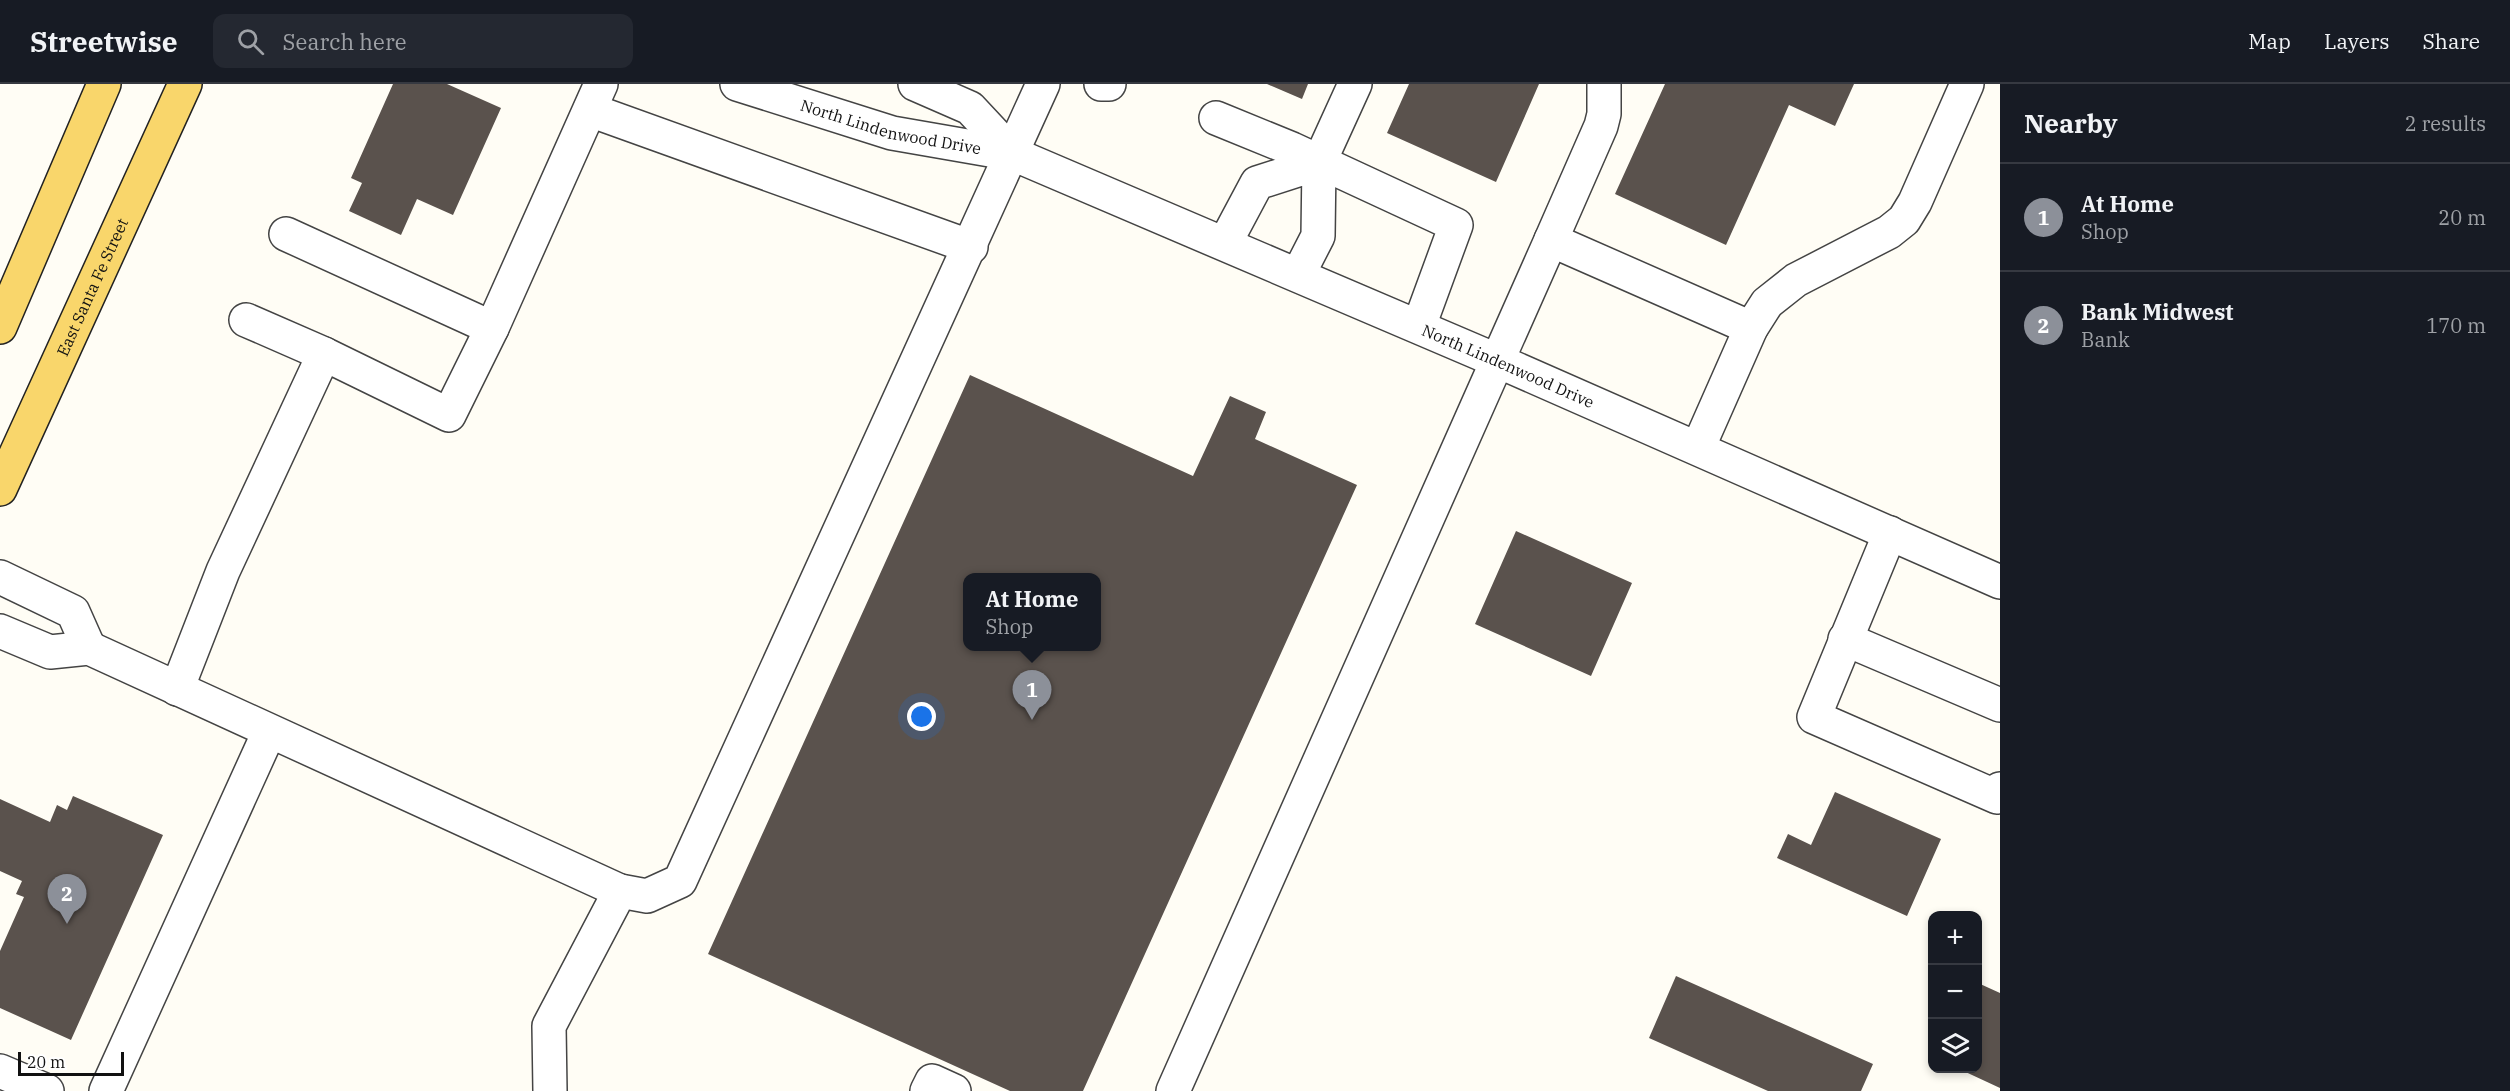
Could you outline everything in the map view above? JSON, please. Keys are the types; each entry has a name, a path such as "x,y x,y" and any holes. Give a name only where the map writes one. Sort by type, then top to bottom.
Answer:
{"main road":[{"path":"0,327 104,84"},
{"name":"East Santa Fe Street","path":"0,489 185,84"}],"street":[{"name":"North Lindenwood Drive","path":"738,84 892,133 1013,154 1419,326 2000,582"},
{"name":"North Lindenwood Drive","path":"915,84 970,108 1013,154"},
{"path":"0,631 50,652 89,648 620,891 647,896 680,881 1043,84"},
{"path":"1101,84 1109,84"},
{"path":"1298,275 1318,236 1319,163 1355,84"},
{"path":"1173,1091 1601,126 1604,114 1604,84"},
{"path":"1698,448 1751,327 1767,303 1796,280 1889,232 1904,220 1915,202 1967,84"},
{"path":"246,320 324,354 449,415 492,328 596,97 971,246"},
{"path":"1216,118 1456,225 1419,326"},
{"path":"1225,243 1257,183 1319,163"},
{"path":"285,234 492,328"},
{"path":"1551,240 1751,327"},
{"path":"177,689 223,571 324,354"},
{"path":"1890,533 1814,717 1997,797 2000,789"},
{"path":"0,577 73,612 89,648"},
{"path":"1845,639 2000,705"},
{"path":"106,1091 269,732"},
{"path":"550,1091 549,1026 620,891"},
{"path":"0,1071 47,1091"},
{"path":"927,1091 932,1081 954,1091"}],"building":[{"path":"393,84 447,84 501,108 453,215 417,199 401,235 349,211 362,183 351,178"},
{"path":"1267,84 1308,84 1302,99"},
{"path":"1409,84 1539,84 1496,182 1387,133"},
{"path":"1665,84 1854,84 1835,126 1789,105 1726,245 1615,194"},
{"path":"970,375 1193,476 1230,396 1266,412 1255,439 1357,485 1083,1091 1010,1091 708,954"},
{"path":"1516,531 1632,583 1591,676 1475,624"},
{"path":"1835,792 1941,839 1907,916 1777,858 1788,834 1811,845"},
{"path":"73,796 163,835 71,1040 0,1008 0,951 24,897 16,894 22,881 0,871 0,799 50,822 57,805 67,810"},
{"path":"1676,976 1873,1064 1861,1091 1768,1091 1649,1038"},
{"path":"1982,985 2000,993 2000,1088 1968,1073 1982,1073"}],"place":[{"name":"At Home","path":"1032,720"},
{"name":"Bank Midwest","path":"67,924"}]}
